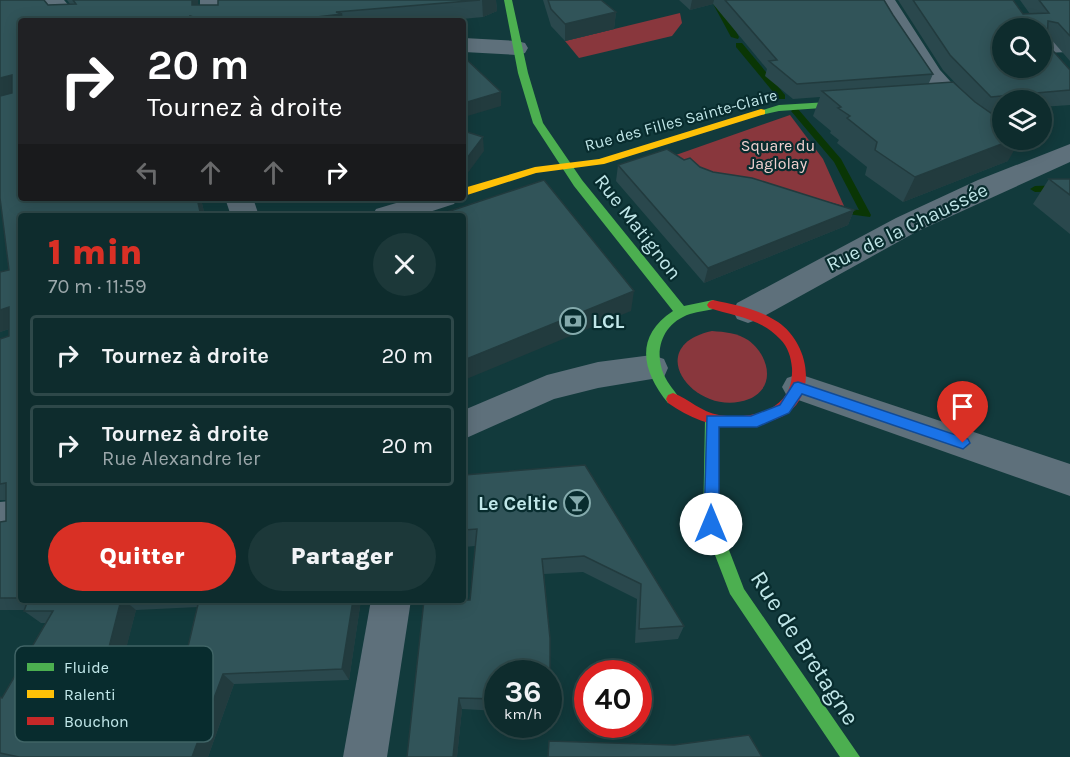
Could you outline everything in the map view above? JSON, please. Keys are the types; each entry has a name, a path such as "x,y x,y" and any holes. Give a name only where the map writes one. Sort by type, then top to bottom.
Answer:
{"street":[{"path":"52,0 68,18"},
{"path":"211,18 212,0"},
{"name":"Rue Matignon","path":"508,0 517,48 538,123 565,165 681,312"},
{"path":"884,0 943,97 988,132"},
{"path":"466,45 517,48"},
{"name":"Rue des Filles Sainte-Claire","path":"466,191 535,170 600,162 780,108 878,102"},
{"name":"Rue de la Chaussée","path":"748,311 803,278 989,186 1027,158 1070,152"},
{"path":"396,213 434,201"},
{"path":"713,305 748,311 780,328 799,355 798,387 784,409 752,422 712,420 684,408 663,390 652,368 651,345 662,326 681,312 713,305"},
{"path":"466,424 547,388 598,375 652,368"},
{"path":"798,387 1070,480"},
{"name":"Rue de Bretagne","path":"712,420 711,524 738,594 851,757"},
{"path":"0,519 18,517"},
{"path":"365,757 391,603"}],"green space":[{"path":"680,13 682,23 672,36 579,58 565,41"},
{"name":"Square du Jaglolay","path":"790,115 823,159 844,206 694,167 673,156"},
{"path":"712,331 731,333 744,338 761,354 765,362 767,379 758,394 749,399 729,403 711,399 695,391 684,379 678,365 680,351 690,339"}],"building":[{"path":"0,0 44,0 48,5 76,4 73,0 192,0 192,5 218,5 218,0 480,0 336,12 342,14 308,18 197,18 190,16 190,18 18,18 18,201 198,201 200,213 18,213 18,598 0,598 0,522 6,521 6,483 0,484 0,339 9,336 9,307 0,310 0,272 9,270 0,198 0,96 12,93 12,75 0,78"},
{"path":"548,0 601,0 616,12 565,24 551,9"},
{"path":"725,0 884,0 933,74 797,84 769,61 777,60"},
{"path":"913,0 1013,0 1023,14 1049,13 1039,0 1070,0 1070,36 1058,23 1052,22 1052,18 992,18 992,78 1052,78 1052,50 1070,70 1070,90 992,90 991,97 950,55"},
{"path":"466,59 501,92 466,102"},
{"path":"953,82 992,114 992,148 915,177 875,150 877,142 847,118 850,116 838,108 841,107 822,91"},
{"path":"466,132 483,137 466,159"},
{"path":"667,149 684,160 690,158 700,167 713,172 752,178 854,210 708,268 618,165"},
{"path":"1049,179 1070,179 1070,195"},
{"path":"544,180 634,291 466,359 466,213 444,213"},
{"path":"585,465 684,626 639,629 641,584 584,556 542,559 550,660 484,660 484,699 459,698 453,757 407,757 424,603 466,603 466,600 470,600 477,529 466,530 466,475"},
{"path":"27,603 120,603 109,646 32,646 53,611 24,611"},
{"path":"198,603 353,603 342,669 223,674 213,701 213,646 188,646"},
{"path":"15,676 15,742 198,742 192,757 19,757 0,753 0,697 2,698"},
{"path":"749,735 762,757 548,757 549,741 674,745"}],"waterway":[{"path":"715,0 735,37"},
{"path":"739,45 782,97"},
{"path":"795,111 838,161 866,215 837,210"},
{"path":"1035,189 1070,188"}],"traffic: fast":[{"path":"508,0 523,73 538,123 578,183 681,312"},
{"path":"761,112 779,108 861,103"},
{"path":"673,399 658,378 654,367 652,355 657,333 676,315 694,308 713,305"},
{"path":"712,420 711,524 738,594 851,757"}],"traffic: slow":[{"path":"466,191 535,170 600,162 761,112"}],"traffic: jam":[{"path":"673,399 706,417 742,422 778,412 790,402 798,385 798,359 793,345 784,334 758,318 713,305"}],"place":[{"name":"LCL","path":"573,321"},
{"name":"Le Celtic","path":"577,503"}],"route":[{"path":"711,524 712,420 752,422 784,409 798,387 963,443"}]}
